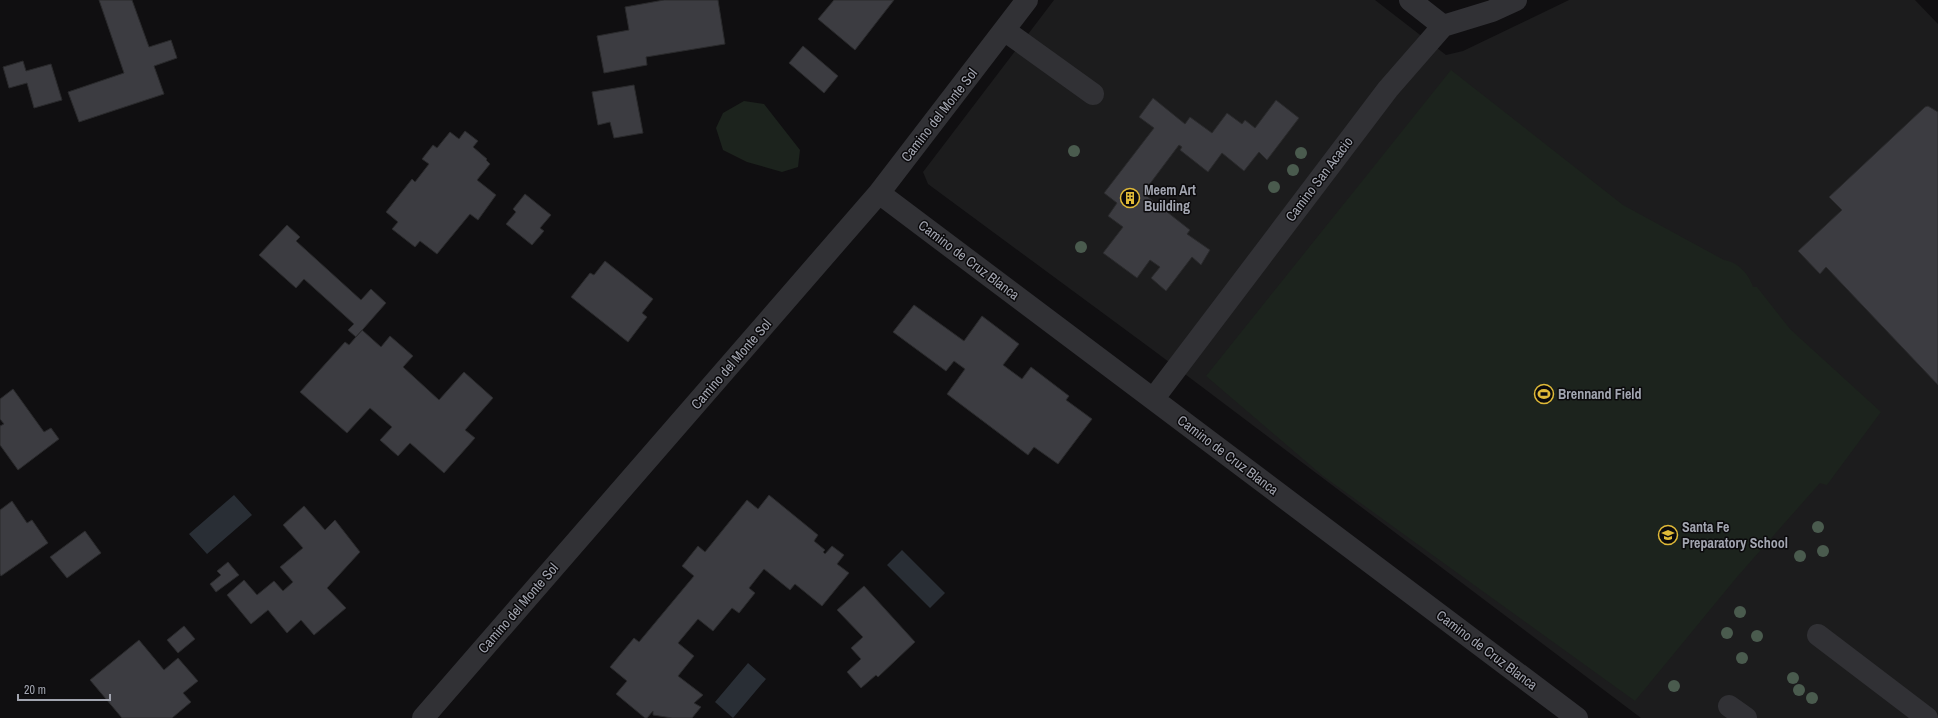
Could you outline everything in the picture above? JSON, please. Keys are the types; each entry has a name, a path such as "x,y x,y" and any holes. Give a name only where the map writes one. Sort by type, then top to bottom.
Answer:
{"street":[{"name":"Camino del Monte Sol","path":"424,718 879,193 1027,0"},
{"path":"1410,0 1443,26 1492,11 1516,0"},
{"name":"Camino San Acacio","path":"1154,398 1388,89 1443,26"},
{"path":"1004,30 1093,94"},
{"name":"Camino de Cruz Blanca","path":"879,193 1154,398 1577,718"},
{"path":"1818,635 1927,718"},
{"path":"1729,706 1746,718"}],"shaded area":[{"name":"Santa Fe Preparatory School","path":"1054,0 1375,0 1446,55 1463,51 1569,0 1915,0 1938,24 1938,718 1641,718 1157,353 928,184 923,172"},
{"name":"Brennand Field","path":"1451,70 1623,205 1724,260 1734,263 1742,269 1746,273 1753,287 1757,287 1790,329 1881,412 1827,485 1820,483 1737,577 1635,701 1323,476 1206,376"},
{"path":"744,101 764,104 800,150 798,167 782,172 747,162 723,150 716,128 723,113"},
{"path":"234,495 252,515 207,554 189,534"},
{"path":"902,550 945,593 930,608 887,565"},
{"path":"748,663 766,679 733,718 715,702"}],"building":[{"path":"99,0 132,0 149,47 171,40 177,58 154,66 164,94 79,122 68,92 124,73"},
{"path":"664,0 718,0 725,44 646,57 647,65 604,73 597,36 629,30 625,7"},
{"path":"834,0 894,0 855,50 818,19"},
{"path":"803,46 838,76 824,93 789,63"},
{"path":"23,61 26,71 51,64 62,100 34,108 27,83 9,88 3,67"},
{"path":"634,85 643,133 614,138 610,122 598,125 592,92"},
{"name":"Meem Art Building","path":"1153,98 1185,124 1190,117 1212,133 1227,113 1242,124 1245,120 1255,128 1276,100 1299,118 1267,160 1259,152 1244,171 1222,153 1208,172 1180,150 1182,147 1179,145 1143,193 1190,230 1187,234 1210,250 1201,265 1192,257 1166,291 1151,278 1160,267 1150,260 1137,278 1103,253 1123,227 1108,216 1117,203 1104,193 1154,128 1139,117"},
{"path":"1928,106 1938,112 1938,385 1826,267 1820,274 1798,251 1842,210 1829,197 1925,107"},
{"path":"465,131 478,141 473,147 487,159 486,160 490,164 477,180 496,195 478,220 470,214 437,254 420,241 415,247 392,229 398,222 386,212 412,179 415,182 429,164 422,159 433,145 437,148 450,132 459,139"},
{"path":"525,194 551,215 540,228 544,231 532,245 506,224 516,212 513,209"},
{"path":"287,225 300,237 296,241 361,300 371,289 386,303 356,337 348,330 354,324 304,279 296,288 259,255"},
{"path":"605,261 653,299 642,313 647,317 628,342 571,297 590,273 594,275"},
{"path":"914,305 964,341 982,316 1019,344 1003,365 1022,379 1031,367 1069,396 1066,400 1092,419 1058,464 1034,447 1028,455 947,394 965,369 954,361 946,371 893,332"},
{"path":"362,330 381,347 390,336 413,356 403,367 439,400 464,372 493,398 465,430 475,438 444,473 410,443 398,456 380,440 392,427 370,408 347,433 300,392 345,342 349,345"},
{"path":"13,389 44,432 51,428 59,439 18,470 0,445 0,426 4,424 0,419 0,399"},
{"path":"769,495 818,535 814,541 825,550 823,552 825,554 832,546 844,555 837,564 849,573 822,606 795,584 790,590 764,569 749,588 755,593 739,613 732,608 713,631 698,619 678,643 694,656 678,676 703,695 694,703 701,707 692,718 672,718 653,715 653,711 647,718 645,718 616,694 627,681 610,667 634,638 639,642 694,576 682,566 698,546 705,552 747,500 758,509"},
{"path":"12,501 27,523 32,520 48,543 1,576 0,510"},
{"path":"304,506 325,530 335,520 360,552 327,588 346,608 314,635 301,620 287,633 268,610 251,624 227,595 244,580 257,595 274,581 283,591 293,582 280,567 303,548 283,525"},
{"path":"85,531 101,553 67,578 50,557"},
{"path":"228,562 239,575 216,592 210,584 221,575 217,571"},
{"path":"864,586 915,642 878,677 876,675 861,688 847,672 861,659 851,648 863,637 837,610"},
{"path":"184,626 195,639 178,653 167,640"},
{"path":"139,640 164,670 178,658 198,681 183,693 191,702 172,718 122,718 90,680"}],"place":[{"name":"Meem Art Building","path":"1130,198"},
{"name":"Brennand Field","path":"1544,394"},
{"name":"Santa Fe Preparatory School","path":"1668,535"}]}
